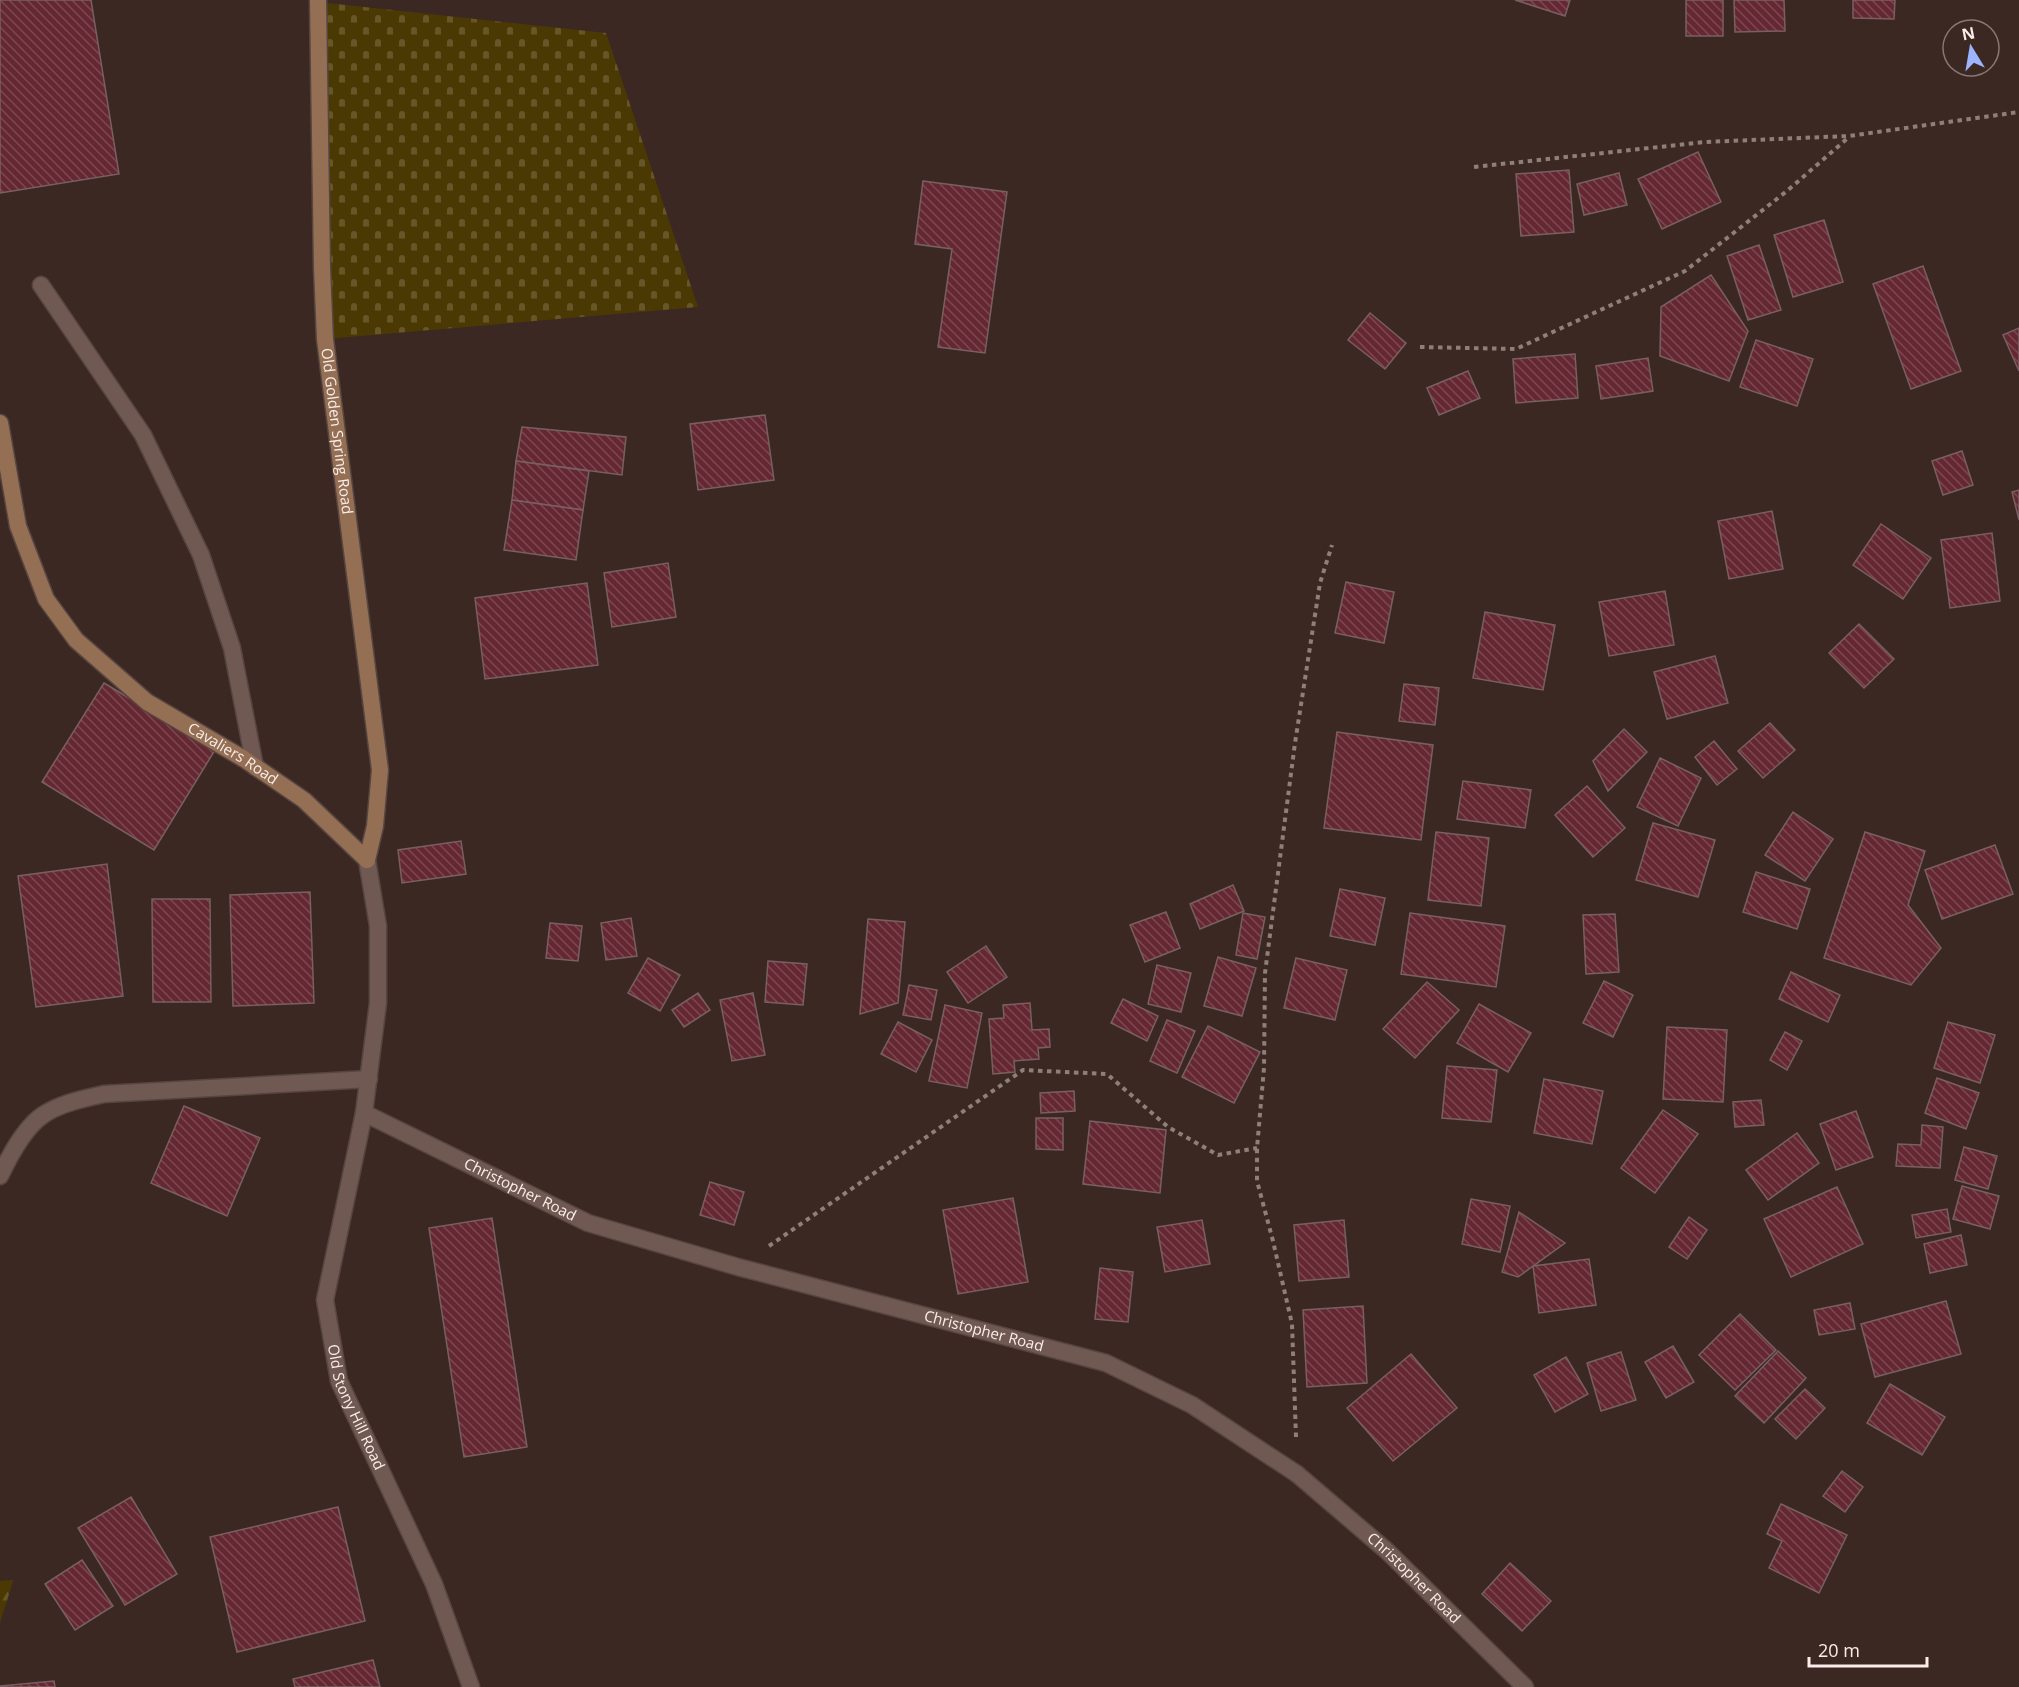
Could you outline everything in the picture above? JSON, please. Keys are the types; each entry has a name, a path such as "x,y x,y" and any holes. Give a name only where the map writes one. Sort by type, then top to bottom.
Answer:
{"main road":[{"name":"Old Golden Spring Road","path":"318,0 325,339 380,770 375,826 367,860"},
{"name":"Cavaliers Road","path":"0,423 18,526 46,599 76,640 147,702 255,767 304,800 367,860"}],"street":[{"path":"41,285 142,435 201,555 232,648 255,767"},
{"path":"364,1113 378,1003 378,926 367,860"},
{"path":"0,1176 22,1138 41,1116 68,1102 104,1094 369,1079"},
{"name":"Christopher Road","path":"364,1113 588,1222 738,1267 1106,1363 1192,1405 1297,1474 1387,1551 1525,1687"},
{"name":"Old Stony Hill Road","path":"364,1113 325,1300 339,1381 434,1584 471,1687"}],"path":[{"path":"1474,167 1705,142 1849,136 2019,112"},
{"path":"1420,347 1516,349 1685,271 1787,191 1849,136"},
{"path":"1297,1474 1292,1324 1274,1241 1257,1181 1257,1148 1264,1068 1265,973 1295,743 1320,583 1332,545"},
{"path":"738,1267 1023,1070 1107,1074 1168,1127 1218,1155 1257,1148"}],"green space":[{"path":"318,2 606,33 698,307 325,339"},
{"path":"0,1581 13,1581 0,1623"}],"building":[{"path":"0,0 91,0 119,174 0,193"},
{"path":"1515,0 1570,0 1565,16"},
{"path":"1686,0 1723,0 1723,36 1686,36"},
{"path":"1734,0 1784,0 1785,31 1735,32"},
{"path":"1853,0 1895,0 1894,19 1853,18"},
{"path":"1698,152 1721,202 1662,229 1638,179"},
{"path":"1569,170 1574,232 1521,236 1516,174"},
{"path":"1619,173 1627,205 1584,215 1577,184"},
{"path":"923,181 1007,192 985,353 938,347 952,249 915,244"},
{"path":"1824,220 1843,282 1793,297 1774,235"},
{"path":"1759,245 1781,310 1748,320 1727,256"},
{"path":"1923,266 1961,371 1911,389 1873,284"},
{"path":"1711,275 1748,331 1729,381 1660,356 1661,307"},
{"path":"1370,313 1406,343 1385,369 1348,340"},
{"path":"2019,328 2019,371 2003,335"},
{"path":"1756,340 1813,359 1797,406 1740,387"},
{"path":"1575,354 1578,398 1516,403 1513,359"},
{"path":"1648,358 1653,391 1601,399 1596,366"},
{"path":"1468,371 1480,398 1439,415 1427,388"},
{"path":"765,415 774,480 698,490 690,424"},
{"path":"522,427 626,437 622,475 516,461"},
{"path":"1962,451 1973,485 1943,495 1932,461"},
{"path":"516,461 589,471 583,510 512,500"},
{"path":"2019,490 2019,520 2012,492"},
{"path":"512,500 583,510 576,560 504,550"},
{"path":"1772,511 1783,569 1729,579 1718,521"},
{"path":"1881,524 1931,558 1903,599 1853,565"},
{"path":"1992,533 2000,601 1950,608 1941,540"},
{"path":"668,563 676,617 612,627 604,573"},
{"path":"1346,582 1394,592 1384,643 1335,633"},
{"path":"587,583 598,665 485,679 475,598"},
{"path":"1665,591 1674,645 1609,656 1599,602"},
{"path":"1485,612 1555,625 1543,690 1473,678"},
{"path":"1859,624 1894,659 1864,688 1829,653"},
{"path":"1715,656 1728,703 1667,719 1654,672"},
{"path":"104,683 215,750 154,850 42,782"},
{"path":"1404,684 1439,688 1435,725 1399,721"},
{"path":"1770,723 1795,750 1763,778 1738,751"},
{"path":"1624,729 1647,752 1608,791 1593,761"},
{"path":"1337,732 1433,745 1421,840 1324,828"},
{"path":"1714,741 1737,769 1717,785 1695,757"},
{"path":"1660,758 1701,778 1678,826 1637,807"},
{"path":"1463,781 1531,790 1525,828 1457,819"},
{"path":"1587,786 1625,828 1593,857 1555,815"},
{"path":"1793,812 1833,839 1805,881 1765,855"},
{"path":"1653,823 1715,840 1698,897 1636,880"},
{"path":"1436,832 1489,838 1481,906 1428,900"},
{"path":"1865,832 1925,851 1908,905 1941,948 1911,985 1824,958"},
{"path":"461,841 466,874 402,883 398,850"},
{"path":"1995,845 2013,894 1942,919 1925,870"},
{"path":"107,864 123,996 36,1007 18,876"},
{"path":"1756,872 1810,889 1797,929 1743,912"},
{"path":"1233,885 1244,911 1200,929 1190,904"},
{"path":"1340,889 1385,898 1375,945 1330,936"},
{"path":"310,892 314,1003 233,1006 230,895"},
{"path":"152,899 210,899 211,1002 153,1002"},
{"path":"1166,912 1180,948 1145,962 1130,925"},
{"path":"1243,913 1265,917 1257,959 1236,955"},
{"path":"1410,913 1505,926 1496,987 1401,974"},
{"path":"1615,914 1619,972 1586,974 1583,915"},
{"path":"631,918 637,956 606,960 601,923"},
{"path":"868,919 905,922 898,1003 860,1014"},
{"path":"550,923 582,926 578,961 546,958"},
{"path":"986,946 1007,977 968,1003 947,972"},
{"path":"1218,957 1256,968 1242,1016 1204,1006"},
{"path":"648,958 680,975 660,1011 628,993"},
{"path":"1296,958 1347,970 1335,1020 1284,1008"},
{"path":"768,961 807,964 803,1005 765,1002"},
{"path":"1157,965 1191,973 1181,1012 1148,1004"},
{"path":"1791,972 1840,995 1828,1022 1779,999"},
{"path":"1604,981 1633,995 1613,1037 1583,1023"},
{"path":"1427,982 1459,1010 1415,1058 1383,1029"},
{"path":"909,985 937,990 931,1020 903,1015"},
{"path":"698,993 710,1010 684,1027 672,1010"},
{"path":"753,993 765,1055 732,1061 720,1000"},
{"path":"1123,999 1158,1016 1147,1041 1111,1023"},
{"path":"1030,1003 1032,1030 1049,1029 1050,1047 1038,1048 1039,1059 1014,1061 1015,1072 993,1074 989,1019 1004,1018 1003,1005"},
{"path":"1479,1004 1531,1033 1508,1072 1457,1043"},
{"path":"945,1005 982,1013 967,1088 929,1081"},
{"path":"1167,1020 1195,1031 1177,1073 1150,1061"},
{"path":"898,1022 932,1040 916,1072 881,1054"},
{"path":"1948,1022 1995,1035 1980,1083 1934,1068"},
{"path":"1208,1026 1260,1052 1234,1103 1182,1077"},
{"path":"1667,1027 1727,1030 1723,1102 1663,1099"},
{"path":"1785,1032 1802,1041 1787,1070 1770,1060"},
{"path":"1447,1066 1497,1070 1491,1122 1442,1118"},
{"path":"1937,1078 1979,1093 1966,1129 1925,1113"},
{"path":"1544,1079 1603,1091 1592,1144 1534,1133"},
{"path":"1074,1091 1075,1111 1041,1113 1040,1093"},
{"path":"1761,1100 1764,1125 1735,1127 1733,1102"},
{"path":"184,1106 260,1138 227,1216 151,1183"},
{"path":"1663,1110 1698,1134 1655,1193 1621,1168"},
{"path":"1856,1111 1873,1157 1836,1170 1820,1124"},
{"path":"1036,1118 1063,1118 1063,1150 1036,1149"},
{"path":"1090,1121 1166,1130 1160,1193 1083,1184"},
{"path":"1922,1125 1943,1127 1940,1168 1896,1166 1898,1144 1921,1145"},
{"path":"1797,1133 1819,1163 1768,1200 1746,1170"},
{"path":"1964,1147 1997,1156 1988,1189 1955,1180"},
{"path":"710,1182 744,1192 734,1225 700,1215"},
{"path":"1962,1186 1999,1196 1990,1229 1953,1219"},
{"path":"1837,1187 1863,1244 1791,1277 1764,1219"},
{"path":"1013,1198 1028,1282 958,1294 943,1210"},
{"path":"1471,1199 1510,1206 1500,1252 1462,1244"},
{"path":"1947,1209 1951,1232 1916,1238 1912,1215"},
{"path":"1519,1212 1565,1243 1518,1277 1502,1272"},
{"path":"1689,1217 1707,1230 1687,1259 1669,1247"},
{"path":"492,1218 527,1447 464,1457 429,1228"},
{"path":"1202,1220 1210,1264 1165,1272 1157,1227"},
{"path":"1344,1220 1349,1277 1299,1281 1294,1225"},
{"path":"1961,1235 1967,1265 1930,1273 1924,1244"},
{"path":"1589,1259 1596,1305 1539,1313 1533,1266"},
{"path":"1100,1268 1133,1272 1128,1322 1095,1319"},
{"path":"1946,1301 1961,1354 1875,1377 1861,1324"},
{"path":"1850,1303 1855,1329 1819,1335 1814,1310"},
{"path":"1363,1306 1367,1383 1307,1387 1303,1310"},
{"path":"1740,1314 1776,1350 1735,1390 1699,1355"},
{"path":"1673,1346 1694,1382 1666,1398 1645,1362"},
{"path":"1778,1351 1806,1378 1764,1423 1735,1396"},
{"path":"1621,1352 1636,1400 1601,1411 1587,1363"},
{"path":"1411,1354 1457,1408 1393,1461 1347,1408"},
{"path":"1566,1357 1588,1394 1555,1412 1534,1375"},
{"path":"1890,1384 1945,1417 1922,1455 1867,1423"},
{"path":"1805,1389 1825,1408 1796,1439 1775,1419"},
{"path":"1842,1471 1863,1487 1845,1512 1823,1496"},
{"path":"131,1497 177,1574 125,1605 78,1528"},
{"path":"1781,1504 1847,1535 1819,1593 1769,1568 1782,1541 1767,1534"},
{"path":"338,1507 365,1621 237,1652 210,1537"},
{"path":"82,1560 113,1606 75,1630 45,1584"},
{"path":"1510,1563 1551,1601 1522,1631 1482,1594"},
{"path":"373,1660 380,1687 295,1687 293,1679"},
{"path":"54,1681 55,1687 0,1687 0,1686"}]}
